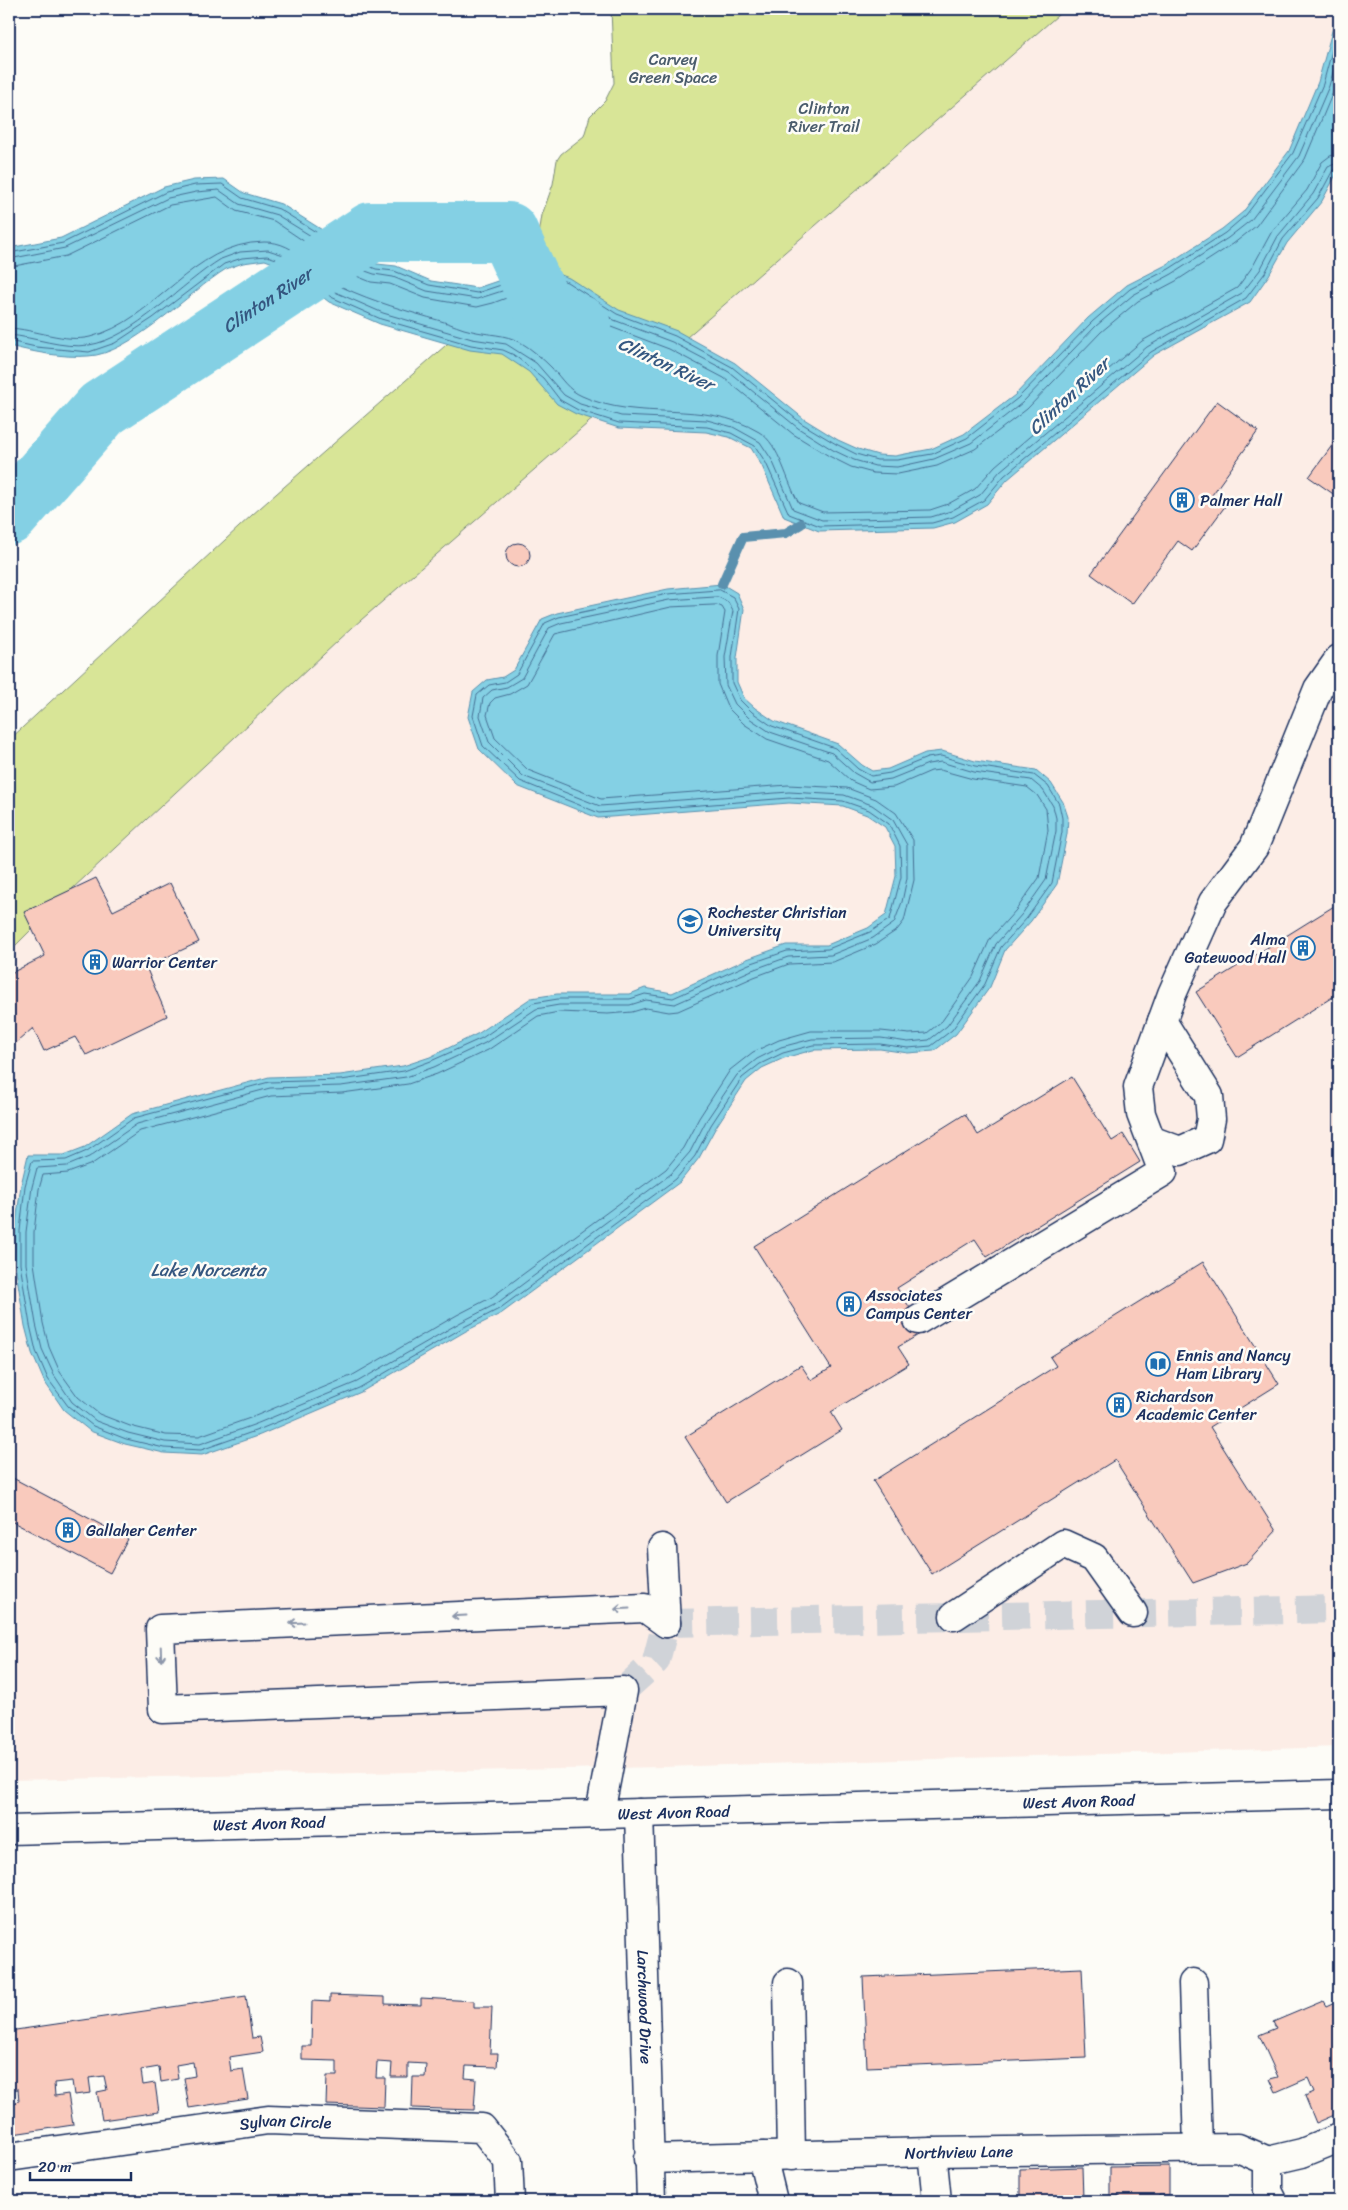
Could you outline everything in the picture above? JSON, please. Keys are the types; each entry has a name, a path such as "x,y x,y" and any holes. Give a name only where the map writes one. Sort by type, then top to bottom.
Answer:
{"street":[{"path":"918,1320 1163,1172 1153,1141 1140,1114 1138,1087 1162,1021 1213,902 1254,847 1318,689 1339,659"},
{"path":"1153,1141 1180,1151 1207,1140 1211,1119 1210,1096 1162,1021"},
{"path":"954,1616 1063,1544 1094,1558 1133,1613"},
{"path":"600,1813 623,1691 163,1709 160,1629 645,1608 666,1623 662,1548"},
{"name":"West Avon Road","path":"9,1830 1339,1794"},
{"name":"Larchwood Drive","path":"639,1813 650,2201"},
{"path":"788,1983 791,2156"},
{"path":"1192,1983 1198,2148"},
{"name":"Sylvan Circle","path":"9,2157 268,2120 482,2128 508,2161 510,2201"},
{"path":"1273,2201 1268,2191 1268,2161 1302,2153 1339,2138"},
{"name":"Northview Lane","path":"648,2160 932,2152 1238,2148 1268,2161"},
{"path":"932,2152 937,2201"},
{"path":"762,2156 773,2201"}],"shaded area":[{"name":"Rochester Christian University","path":"1065,9 1339,9 1339,1747 663,1767 9,1780 9,952 72,889 353,627"}],"green space":[{"name":"Clinton River Trail","path":"611,9 1065,9 353,627 72,889 9,952 9,740 252,515 534,268 542,215 553,184 557,160 561,154 584,136 590,116 605,101 614,83"}],"water":[{"path":"1338,9 1339,169 1322,201 1287,243 1269,275 1250,302 1154,355 1007,480 987,504 955,522 933,528 819,531 784,517 762,466 751,448 729,437 706,432 619,428 576,414 557,404 529,372 502,354 470,350 380,324 329,302 284,267 265,260 243,263 226,269 141,334 105,353 88,356 68,356 9,346 9,248 61,238 164,187 194,180 224,179 244,193 281,204 335,238 361,258 377,264 396,266 431,281 477,288 521,273 548,270 569,278 619,310 677,331 735,363 804,419 838,440 878,455 895,456 931,449 964,434 1015,395 1088,318 1127,285 1166,265 1222,229 1243,212 1289,151 1318,82"},
{"name":"Lake Norcenta","path":"722,584 737,593 744,609 737,658 737,682 744,698 774,721 838,744 862,765 872,771 888,769 925,753 942,751 975,761 1036,770 1051,783 1063,802 1068,817 1067,834 1057,884 1031,921 1005,950 990,987 956,1034 934,1051 908,1053 880,1049 813,1050 784,1058 762,1068 746,1081 716,1127 699,1158 680,1182 502,1313 466,1331 361,1392 260,1435 202,1455 164,1453 125,1444 90,1431 64,1410 44,1381 32,1353 25,1326 15,1265 15,1231 21,1185 28,1155 64,1155 85,1147 132,1114 269,1077 340,1075 403,1066 430,1057 479,1033 531,998 557,994 630,994 645,988 672,993 747,959 786,945 827,945 868,928 886,915 896,876 895,846 885,827 867,815 843,806 789,803 598,818 517,786 479,749 468,717 473,692 487,680 503,677 514,670 542,619 557,613 668,589"}],"building":[{"name":"Palmer Hall","path":"1217,401 1258,431 1212,495 1226,505 1192,551 1178,541 1132,604 1091,574"},
{"path":"1339,436 1339,498 1309,477"},
{"path":"518,543 526,547 530,555 526,563 518,567 510,563 506,555 510,547"},
{"name":"Warrior Center","path":"96,878 113,911 170,883 199,942 146,967 167,1016 86,1055 75,1037 44,1051 33,1028 9,1049 9,1009 11,1007 9,974 45,956 24,912"},
{"name":"Alma Gatewood Hall","path":"1339,903 1339,993 1237,1057 1196,992"},
{"name":"Associates Campus Center","path":"1072,1077 1112,1141 1123,1134 1140,1162 987,1257 975,1239 897,1288 925,1331 898,1347 909,1364 831,1412 842,1430 726,1502 685,1437 801,1365 811,1380 831,1368 754,1246 965,1114 978,1135"},
{"name":"Richardson Academic Center","path":"1203,1262 1279,1384 1210,1427 1276,1531 1247,1563 1193,1583 1115,1460 932,1574 873,1481 1056,1366 1050,1357"},
{"name":"Gallaher Center","path":"9,1476 128,1539 110,1573 9,1520"},
{"path":"1082,1968 1086,2058 867,2067 863,1977"},
{"path":"330,1995 385,1997 385,2004 421,2005 421,1998 474,2001 474,2007 492,2007 490,2053 498,2053 497,2067 466,2066 465,2078 476,2079 474,2110 412,2108 413,2077 425,2077 426,2064 408,2063 408,2077 391,2077 392,2063 377,2062 376,2078 385,2078 384,2107 326,2105 327,2076 337,2076 337,2061 302,2060 302,2046 311,2046 312,2001 330,2002"},
{"path":"246,1996 252,2038 260,2037 263,2052 229,2057 231,2071 243,2069 248,2099 189,2108 184,2078 195,2076 193,2062 176,2065 178,2079 161,2082 159,2067 141,2070 143,2085 155,2083 159,2112 102,2120 97,2092 107,2090 104,2076 89,2078 91,2093 74,2095 72,2081 54,2083 55,2096 68,2094 73,2125 13,2134 9,2103 19,2101 18,2089 9,2090 9,2031"},
{"path":"1339,2000 1339,2113 1316,2123 1305,2096 1314,2092 1308,2078 1276,2092 1270,2079 1278,2077 1259,2035 1276,2028 1273,2022 1323,2001 1326,2006"},
{"path":"1169,2166 1169,2195 1159,2195 1159,2201 1120,2201 1120,2196 1110,2196 1110,2167"},
{"path":"1082,2167 1083,2199 1070,2199 1070,2201 1020,2200 1020,2169"},
{"path":"1105,2198 1105,2201 1088,2201 1088,2199"}],"waterway":[{"name":"Clinton River","path":"9,515 102,409 371,232 508,232 544,310 581,326"},
{"path":"722,584 743,537 786,533 801,524"}],"tunnel":[{"path":"623,1691 656,1661 666,1623 1339,1609"}],"place":[{"name":"Palmer Hall","path":"1182,500"},
{"name":"Rochester Christian University","path":"690,921"},
{"name":"Alma Gatewood Hall","path":"1303,948"},
{"name":"Warrior Center","path":"95,962"},
{"name":"Associates Campus Center","path":"849,1304"},
{"name":"Ennis and Nancy Ham Library","path":"1158,1364"},
{"name":"Richardson Academic Center","path":"1119,1405"},
{"name":"Gallaher Center","path":"68,1530"}],"park label":[{"name":"Carvey Green Space","path":"673,68"}]}
